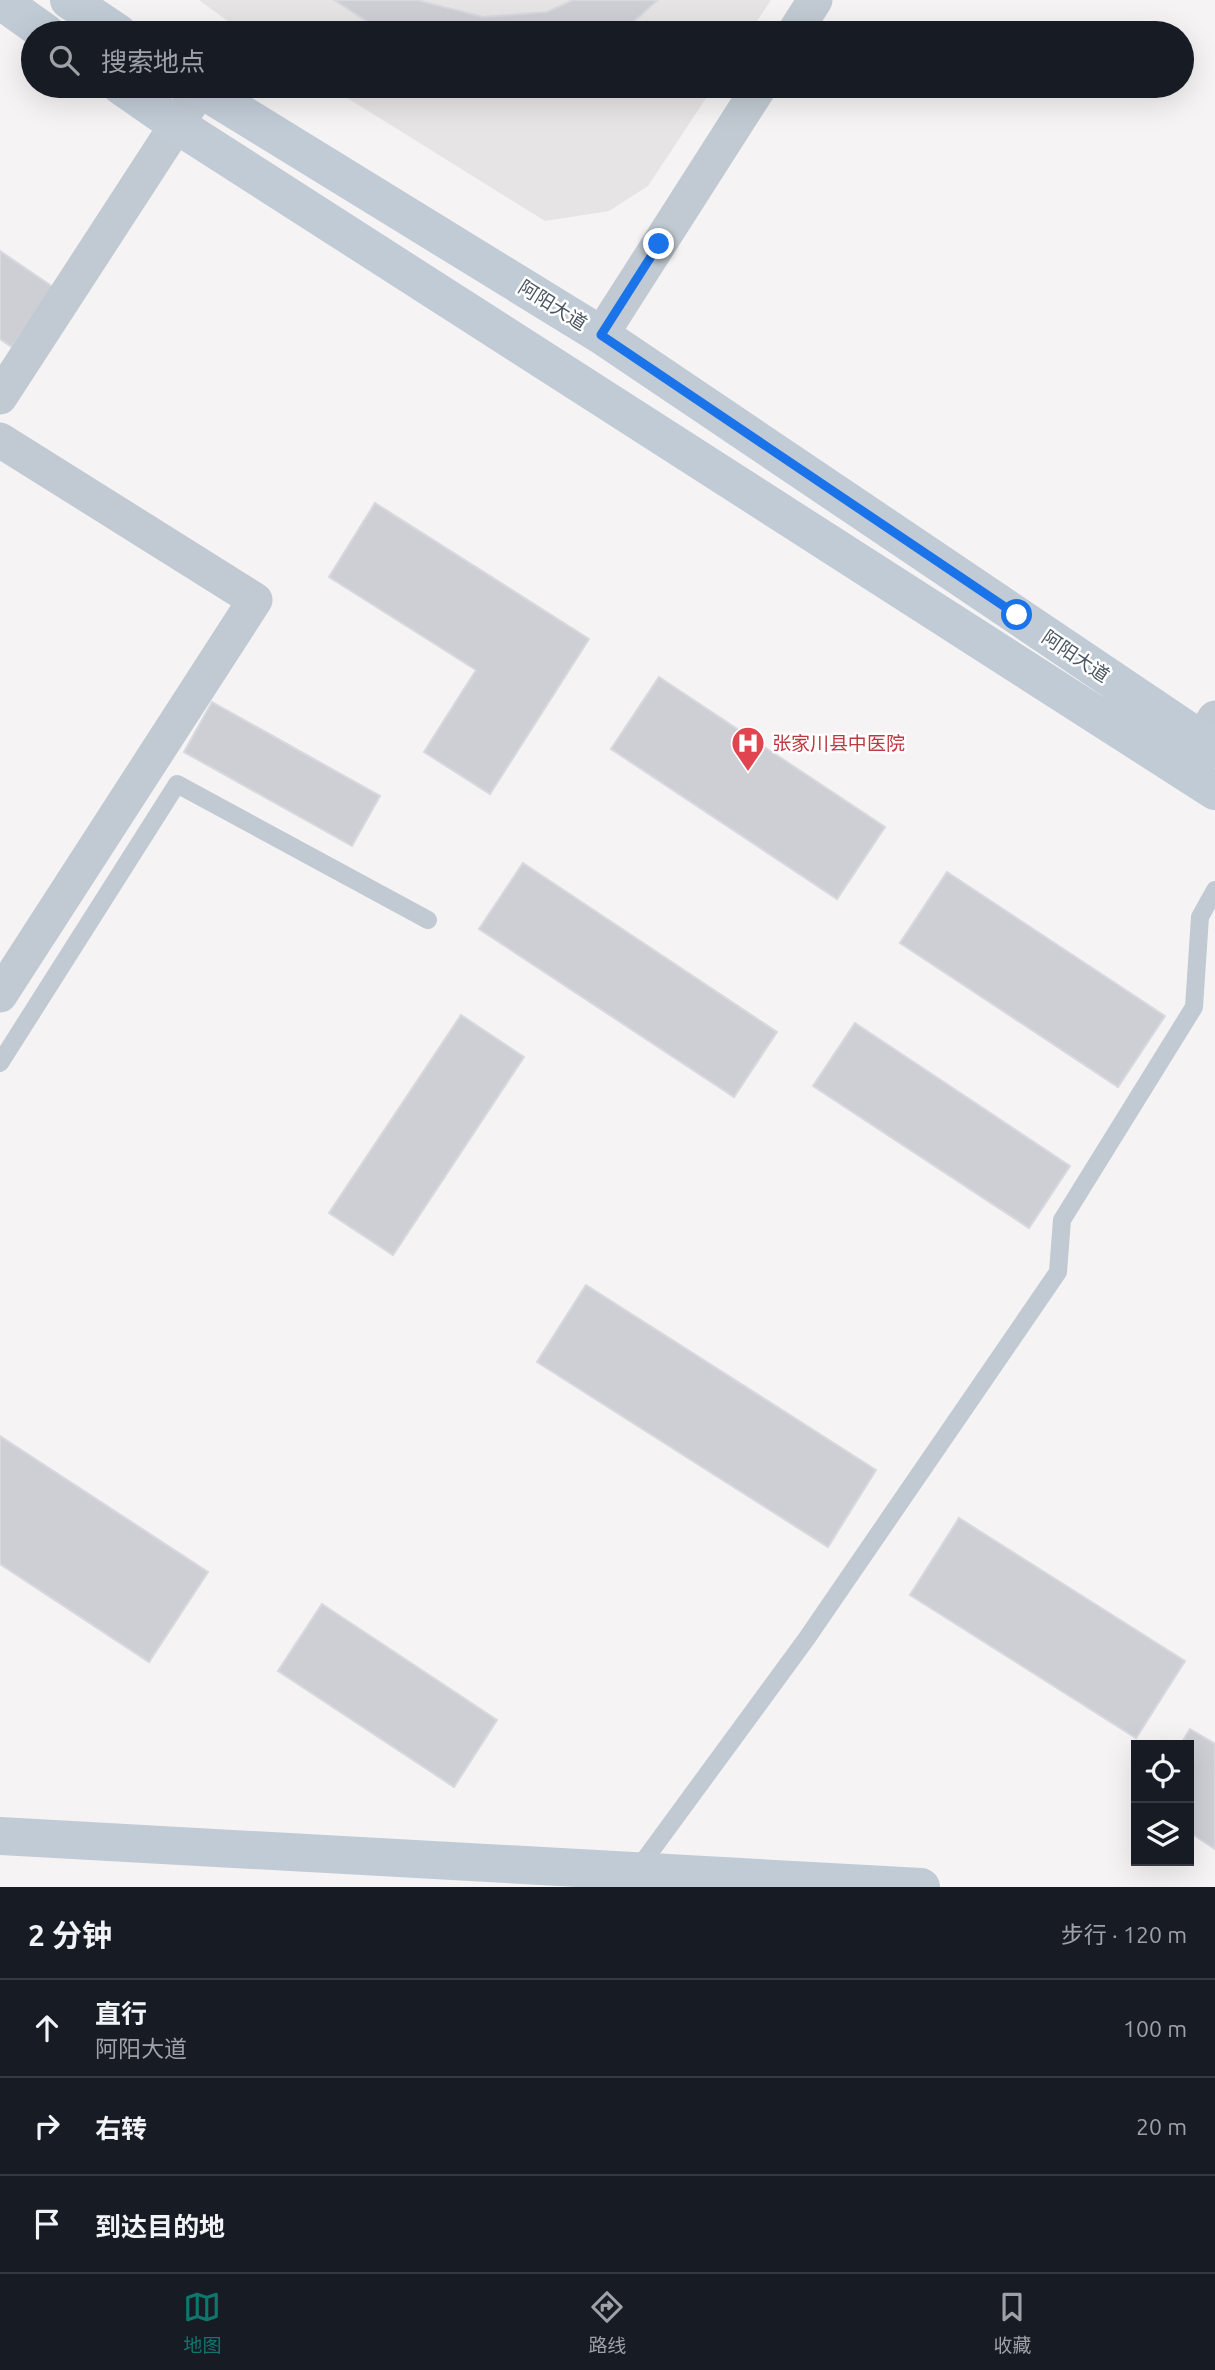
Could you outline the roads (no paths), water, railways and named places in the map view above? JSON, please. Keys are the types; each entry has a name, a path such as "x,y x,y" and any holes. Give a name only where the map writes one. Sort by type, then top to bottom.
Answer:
{"main road":[{"path":"0,0 29,21"},
{"path":"69,0 100,21"},
{"path":"138,98 1215,790"},
{"name":"阿阳大道","path":"216,98 601,335 1210,736"},
{"path":"0,1836 921,1887"}],"street":[{"path":"802,21 815,0"},
{"path":"0,397 192,98"},
{"path":"601,335 752,98"},
{"path":"0,440 255,600 0,995"}],"lane":[{"path":"0,1063 177,784 428,920"},
{"path":"637,1870 807,1638 1058,1272 1062,1220 1194,1007 1200,917 1215,890"}],"place":[{"name":"张家川县中医院","path":"748,773"}]}
